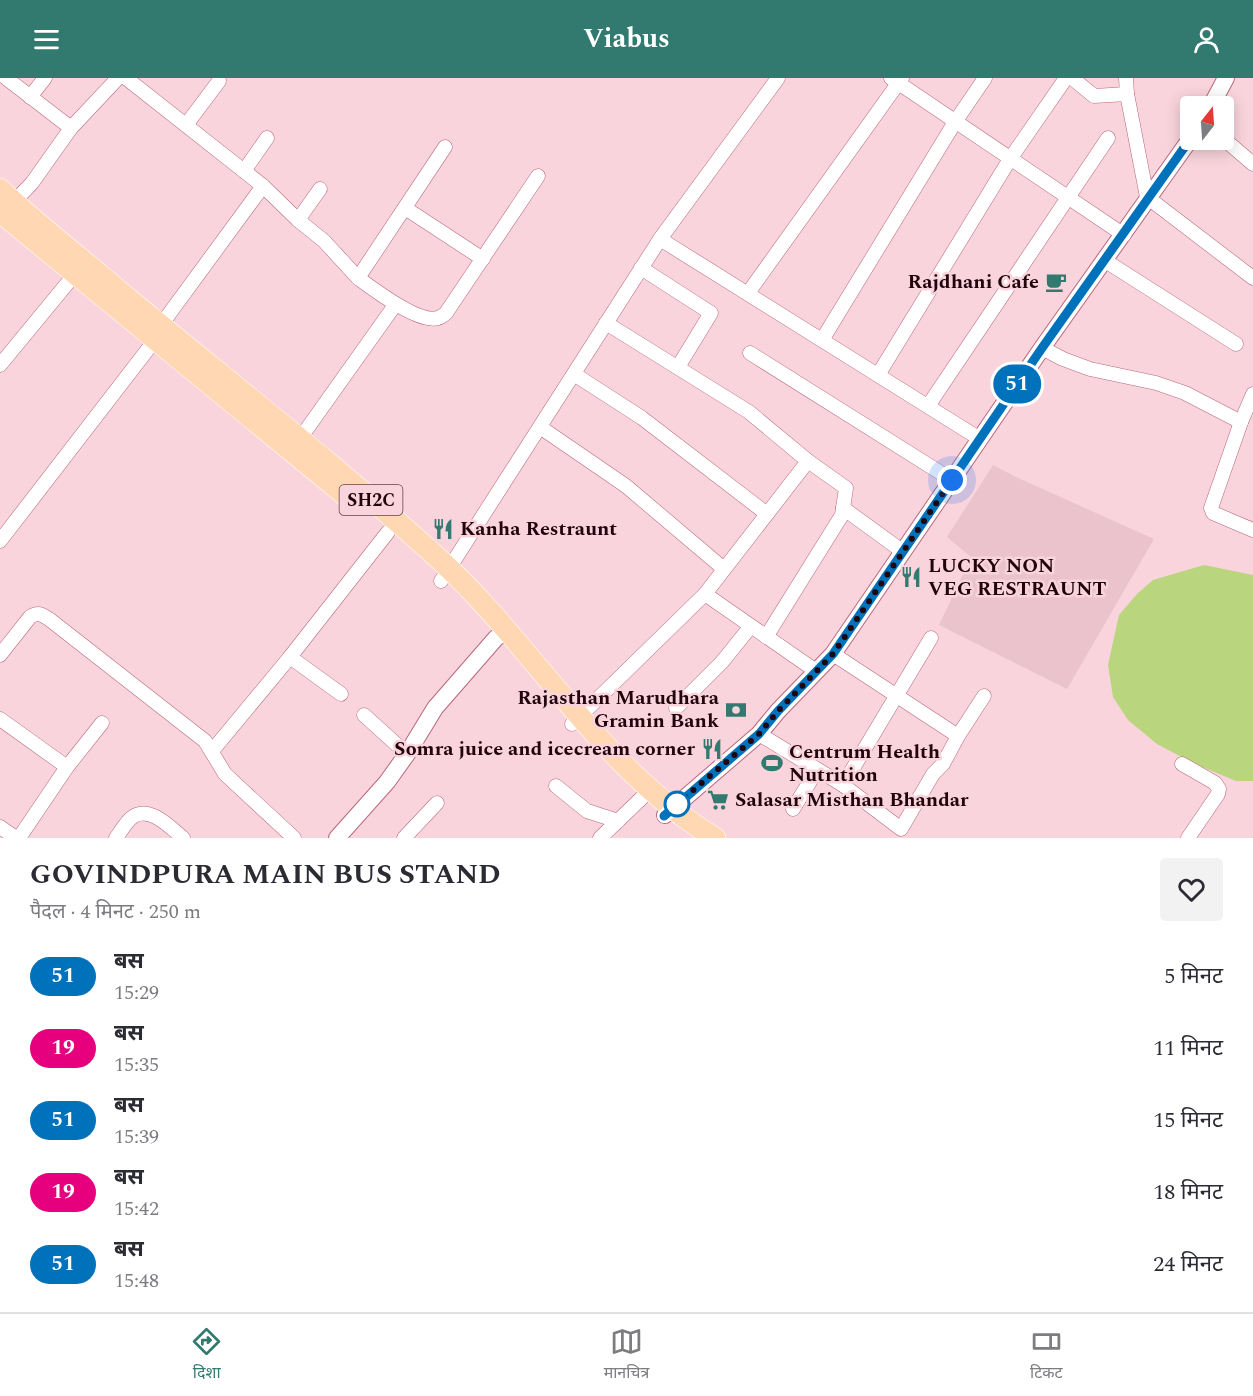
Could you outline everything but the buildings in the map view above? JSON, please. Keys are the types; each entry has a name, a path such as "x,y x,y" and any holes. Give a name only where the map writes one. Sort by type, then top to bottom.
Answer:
{"main road":[{"name":"SH2C","path":"4,204 75,274 158,333"},
{"name":"SH2C","path":"4,204 222,386 388,532 445,575"},
{"name":"SH2C","path":"222,386 300,440 445,575 501,634 576,720 623,779 647,793 695,838"},
{"name":"SH2C","path":"669,812 714,838"}],"street":[{"path":"6,78 71,128"},
{"path":"30,97 45,78"},
{"path":"4,204 32,183 71,128 118,78"},
{"path":"126,78 263,186 298,220 324,241 358,278 395,305 431,319 446,314 538,177"},
{"path":"445,575 660,239 778,78"},
{"path":"822,340 955,122 985,78"},
{"path":"878,375 1010,159 1066,78"},
{"path":"1072,78 1094,96 1127,94"},
{"path":"1126,78 1127,94 1148,197 1253,278"},
{"path":"1217,96 1227,78"},
{"path":"748,294 897,80 955,122 1124,235"},
{"path":"186,125 219,81"},
{"path":"244,171 267,138"},
{"path":"928,406 1108,138"},
{"path":"358,278 445,147"},
{"path":"1234,148 1253,164"},
{"path":"669,812 759,734 833,654 1042,348 1182,150"},
{"path":"0,541 158,333 263,186"},
{"path":"298,220 320,189"},
{"path":"405,208 483,260"},
{"path":"660,239 980,439"},
{"path":"1104,260 1236,344"},
{"path":"641,268 711,313 678,367"},
{"path":"0,365 75,274"},
{"path":"300,440 395,305"},
{"path":"606,323 749,412 808,461 846,488 842,515 766,637"},
{"path":"1042,348 1090,369 1156,383 1185,393 1241,422"},
{"path":"750,353 952,480"},
{"path":"574,374 642,418 767,514"},
{"path":"1253,394 1211,508 1213,513 1253,530"},
{"path":"540,428 626,486 724,569"},
{"path":"576,720 705,594 808,461"},
{"path":"843,508 902,551"},
{"path":"212,751 290,657 388,532"},
{"path":"705,594 816,671"},
{"path":"0,655 30,617 41,614 205,741 225,774 294,838"},
{"path":"676,708 722,662 752,626"},
{"path":"337,838 387,782 435,708 501,634"},
{"path":"843,785 931,638"},
{"path":"833,654 958,736"},
{"path":"290,657 341,694"},
{"path":"759,734 843,785 901,829 933,774 943,764 984,696"},
{"path":"364,715 406,754"},
{"path":"0,719 67,767"},
{"path":"0,827 18,838 67,767 102,723"},
{"path":"1182,764 1215,783 1219,789 1218,794 1188,838"},
{"path":"793,809 817,770"},
{"path":"556,786 587,811 618,821"},
{"path":"600,838 647,793"},
{"path":"404,838 437,803"},
{"path":"116,838 135,815 146,813 158,818 183,838"}],"shaded area":[{"path":"993,465 1154,539 1067,689 939,625 971,557 947,537"}],"green space":[{"path":"1204,565 1253,575 1253,781 1236,781 1195,764 1157,744 1128,720 1113,697 1108,665 1119,615 1153,580"}],"bus line":[{"name":"51","path":"664,816 759,734 833,654 1042,348 1182,150"}],"place":[{"name":"Rajdhani Cafe","path":"1056,282"},
{"name":"Kanha Restraunt","path":"443,529"},
{"name":"LUCKY NON VEG RESTRAUNT","path":"911,577"},
{"name":"Rajasthan Marudhara Gramin Bank","path":"736,710"},
{"name":"Somra juice and icecream corner","path":"712,749"},
{"name":"Centrum Health Nutrition","path":"772,763"},
{"name":"Salasar Misthan Bhandar","path":"718,800"}],"route":[{"path":"677,804 759,734 833,654 952,480"}]}
